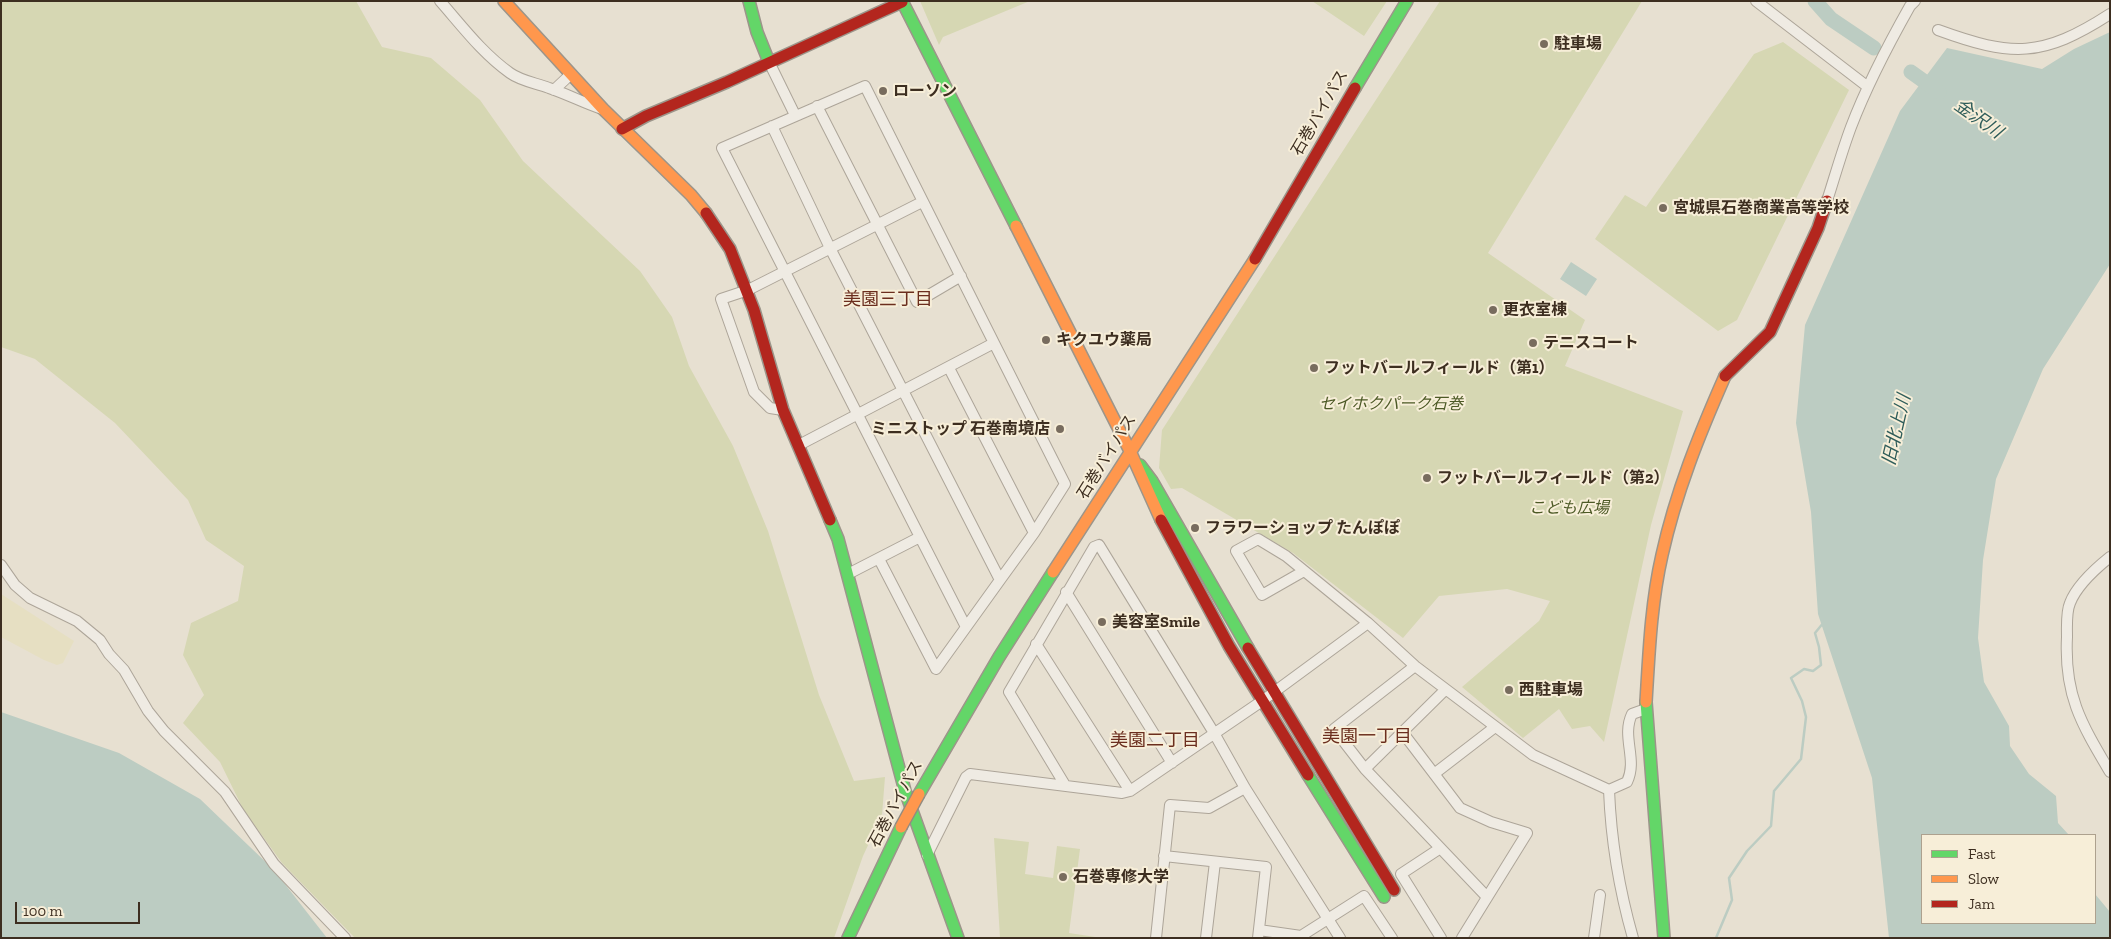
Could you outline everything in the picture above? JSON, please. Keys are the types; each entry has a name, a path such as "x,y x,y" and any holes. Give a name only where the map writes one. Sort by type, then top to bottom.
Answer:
{"main road":[{"path":"504,1 603,110 706,213 730,249 748,290 783,410 826,507 848,574 905,791 958,938"},
{"path":"749,1 757,32 769,62"},
{"name":"石巻バイパス","path":"848,938 919,794 1004,647 1256,256 1370,59 1407,1"},
{"path":"622,129 646,116 902,2 1130,451 1146,493 1209,611 1262,701 1389,893"},
{"path":"1664,938 1646,709 1647,668 1655,593 1668,529 1693,449 1725,376 1770,332 1818,228 1827,200"},
{"path":"1130,451 1152,481 1214,593 1274,692 1389,893"}],"street":[{"path":"440,1 463,30 509,72 521,79 603,110"},
{"path":"1756,1 1868,87"},
{"path":"1827,200 1851,127 1868,87 1882,56 1910,6 1915,1"},
{"path":"1938,30 1995,48 2012,50 2038,48 2058,43 2082,32 2110,14"},
{"path":"769,62 795,115"},
{"path":"554,90 571,74"},
{"path":"879,559 936,670 1034,532 1065,484 864,86 722,148 966,627"},
{"path":"818,106 876,225 917,302 961,276"},
{"path":"772,126 830,248 1000,580"},
{"path":"783,410 770,408 754,392 721,299 748,290 922,202"},
{"path":"799,445 994,343"},
{"path":"948,368 1034,532"},
{"path":"848,574 920,537"},
{"path":"1304,571 1262,595 1236,551 1258,539 1286,556 1368,623 1415,666 1533,755 1608,790 1627,782 1632,768 1626,732 1628,723 1632,714 1646,709"},
{"path":"1065,785 1009,692 1066,592 1094,547 1099,546 1214,733 1245,788 1340,938"},
{"path":"2110,557 2094,571 2070,603 2066,665 2068,683 2081,721 2110,772"},
{"path":"1,565 15,585 30,598 77,621 100,640 109,654 124,670 148,711 164,731 225,792 274,864 345,938"},
{"path":"1066,592 1172,763"},
{"path":"927,854 966,777 970,774 1122,793 1130,791 1262,701 1368,623"},
{"path":"1036,644 1130,791"},
{"path":"1415,666 1334,729 1365,769 1439,849 1487,897"},
{"path":"1365,769 1446,690"},
{"path":"1434,774 1495,726"},
{"path":"1403,733 1460,808 1491,822 1527,833 1462,938"},
{"path":"1156,938 1170,805 1209,808 1245,788"},
{"path":"1608,790 1610,828 1622,899 1633,938"},
{"path":"1439,849 1401,874 1441,938"},
{"path":"1164,856 1266,867 1259,934 1301,937 1328,917 1364,896 1392,938"},
{"path":"1206,938 1215,862"},
{"path":"1371,904 1406,883"},
{"path":"1594,938 1600,894"}],"shaded area":[{"path":"1,594 74,641 63,663 57,665 44,660 1,637"}],"green space":[{"path":"1,1 356,1 382,47 431,58 480,100 523,161 640,271 672,317 689,366 733,446 768,531 819,695 854,781 885,777 882,815 863,856 834,938 355,938 282,863 243,809 220,762 183,723 204,695 183,655 191,623 238,601 244,566 206,540 188,500 115,423 35,359 1,347"},
{"path":"920,1 1030,1 943,37 939,45"},
{"path":"1312,1 1387,1 1364,36"},
{"name":"セイホクパーク石巻","path":"1440,1 1642,1 1488,253 1585,320 1565,366 1683,411 1651,525 1604,742 1590,726 1572,729 1559,709 1523,738 1462,687 1539,621 1550,601 1507,589 1439,596 1403,638 1293,553 1182,488 1171,489 1159,468 1162,430"},
{"path":"1783,42 1849,90 1737,320 1718,331 1595,239 1625,195 1646,207 1754,54"},
{"path":"994,838 1029,842 1025,874 1053,878 1057,846 1080,849 1069,933 1102,938 1000,938"}],"water":[{"name":"旧北上川","path":"2110,32 2110,264 2043,369 1996,479 1983,560 1978,638 1984,682 2009,726 2010,746 2029,774 2056,796 2058,823 2068,834 1921,834 1921,924 2096,924 2096,895 2110,912 2110,938 1889,938 1872,778 1818,614 1811,512 1796,423 1805,325 1900,111 1947,48 2042,69 2074,49"},
{"path":"1571,262 1597,279 1586,296 1560,279"},
{"path":"1,712 119,753 200,799 274,870 327,938 1,938"}],"waterway":[{"name":"金沢川","path":"1815,1 1831,19 1874,48"},
{"name":"金沢川","path":"1911,72 1939,92"},
{"path":"1716,938 1732,900 1729,878 1747,851 1771,826 1774,791 1801,759 1806,717 1802,701 1791,678 1804,669 1813,671 1821,665 1815,633 1824,622"}],"traffic: fast":[{"path":"749,1 757,32 769,62"},
{"path":"902,1 1016,226"},
{"path":"1355,88 1407,1"},
{"path":"1140,465 1152,481 1248,648"},
{"path":"830,520 838,539 905,791 958,938"},
{"path":"919,794 999,657 1053,572"},
{"path":"1646,702 1664,938"},
{"path":"1308,775 1384,897"},
{"path":"848,938 901,827"}],"traffic: slow":[{"path":"504,1 603,109 691,195 706,213"},
{"path":"1016,226 1130,451 1161,520"},
{"path":"1053,572 1255,259"},
{"path":"1646,702 1649,647 1658,573 1674,509 1689,464 1725,376"},
{"path":"901,827 919,794"}],"traffic: jam":[{"path":"622,129 646,116 727,82 902,2"},
{"path":"1255,259 1355,88"},
{"path":"1725,376 1770,332 1818,228 1827,201"},
{"path":"706,213 730,249 754,310 783,410 830,520"},
{"path":"1161,520 1229,646 1308,775"},
{"path":"1248,648 1394,890"}],"place":[{"name":"駐車場","path":"1544,44"},
{"name":"ローソン","path":"883,91"},
{"name":"宮城県石巻商業高等学校","path":"1663,208"},
{"name":"更衣室棟","path":"1493,310"},
{"name":"キクユウ薬局","path":"1046,340"},
{"name":"テニスコート","path":"1533,343"},
{"name":"フットバールフィールド（第1）","path":"1314,368"},
{"name":"ミニストップ 石巻南境店","path":"1060,429"},
{"name":"フットバールフィールド（第2）","path":"1427,478"},
{"name":"フラワーショップ たんぽぽ","path":"1195,528"},
{"name":"美容室Smile","path":"1102,622"},
{"name":"西駐車場","path":"1509,690"},
{"name":"石巻専修大学","path":"1063,877"}],"district":[{"name":"美園三丁目","path":"888,300"},
{"name":"美園一丁目","path":"1367,737"},
{"name":"美園二丁目","path":"1155,741"}],"park label":[{"name":"こども広場","path":"1569,508"}]}
